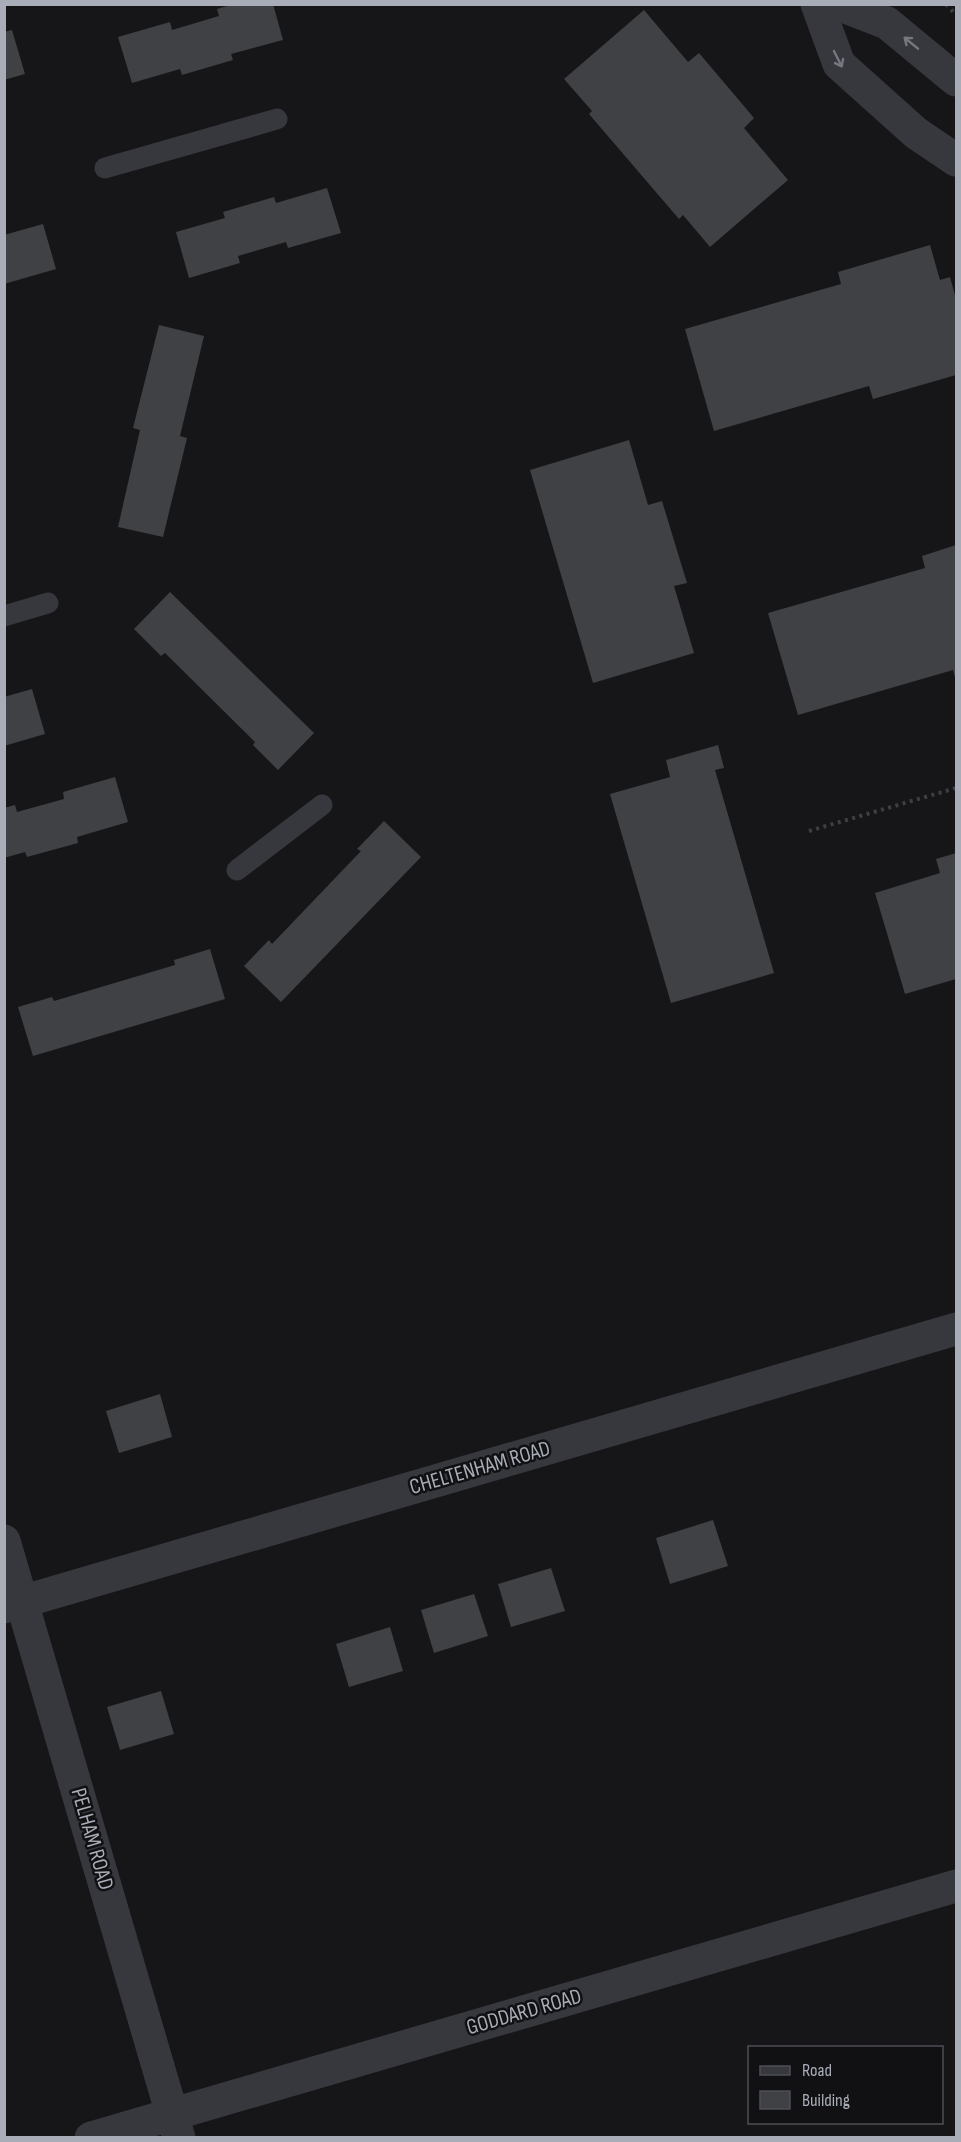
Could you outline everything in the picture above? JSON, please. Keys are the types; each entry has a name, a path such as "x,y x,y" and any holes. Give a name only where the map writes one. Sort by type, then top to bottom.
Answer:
{"street":[{"path":"817,4 839,64 916,134 957,160"},
{"path":"838,4 882,14 957,80"},
{"name":"CHELTENHAM ROAD","path":"14,1605 957,1329"},
{"name":"PELHAM ROAD","path":"4,1540 14,1605 176,2126"},
{"name":"GODDARD ROAD","path":"91,2138 176,2126 957,1886"}],"lane":[{"path":"105,168 277,119"},
{"path":"4,616 48,603"},
{"path":"237,870 322,806"}],"path":[{"path":"946,4 957,15"},
{"path":"809,831 957,788"}],"building":[{"path":"234,4 273,4 283,40 231,54 233,60 182,75 180,69 132,83 118,37 170,22 172,30 219,16 217,9"},
{"path":"644,10 688,62 699,53 727,86 754,118 744,128 788,180 710,247 683,215 679,219 589,114 592,111 564,79"},
{"path":"12,30 25,74 4,80 4,32"},
{"path":"327,188 341,233 288,248 286,242 238,256 240,263 189,278 176,232 225,218 223,212 274,197 276,203"},
{"path":"43,224 56,269 4,284 4,235"},
{"path":"930,245 940,280 950,277 956,299 956,375 873,399 869,386 714,431 685,329 841,284 838,272"},
{"path":"159,325 204,336 180,436 187,438 163,537 118,527 140,430 133,428"},
{"path":"629,440 648,505 662,501 687,583 674,586 694,653 593,683 530,470"},
{"path":"956,545 956,681 953,670 798,715 768,613 925,568 922,556"},
{"path":"170,592 314,733 278,770 253,745 255,742 165,653 161,656 134,629"},
{"path":"32,689 45,734 4,746 4,697"},
{"path":"718,745 724,768 715,770 774,973 671,1003 610,794 670,777 666,760"},
{"path":"115,777 128,822 77,837 78,843 27,857 25,852 4,858 4,808 15,805 17,812 64,799 63,792"},
{"path":"384,821 421,857 281,1002 244,966 269,940 272,944 361,851 357,849"},
{"path":"956,853 956,979 905,994 875,893 940,873 936,859"},
{"path":"210,949 225,999 33,1056 18,1007 52,997 54,1001 175,965 174,960"},
{"path":"160,1394 172,1437 119,1453 106,1411"},
{"path":"713,1520 728,1566 670,1584 656,1538"},
{"path":"551,1568 565,1611 511,1627 498,1584"},
{"path":"474,1594 488,1636 434,1653 421,1610"},
{"path":"390,1627 403,1671 349,1687 336,1644"},
{"path":"161,1691 174,1734 120,1750 107,1707"}]}
